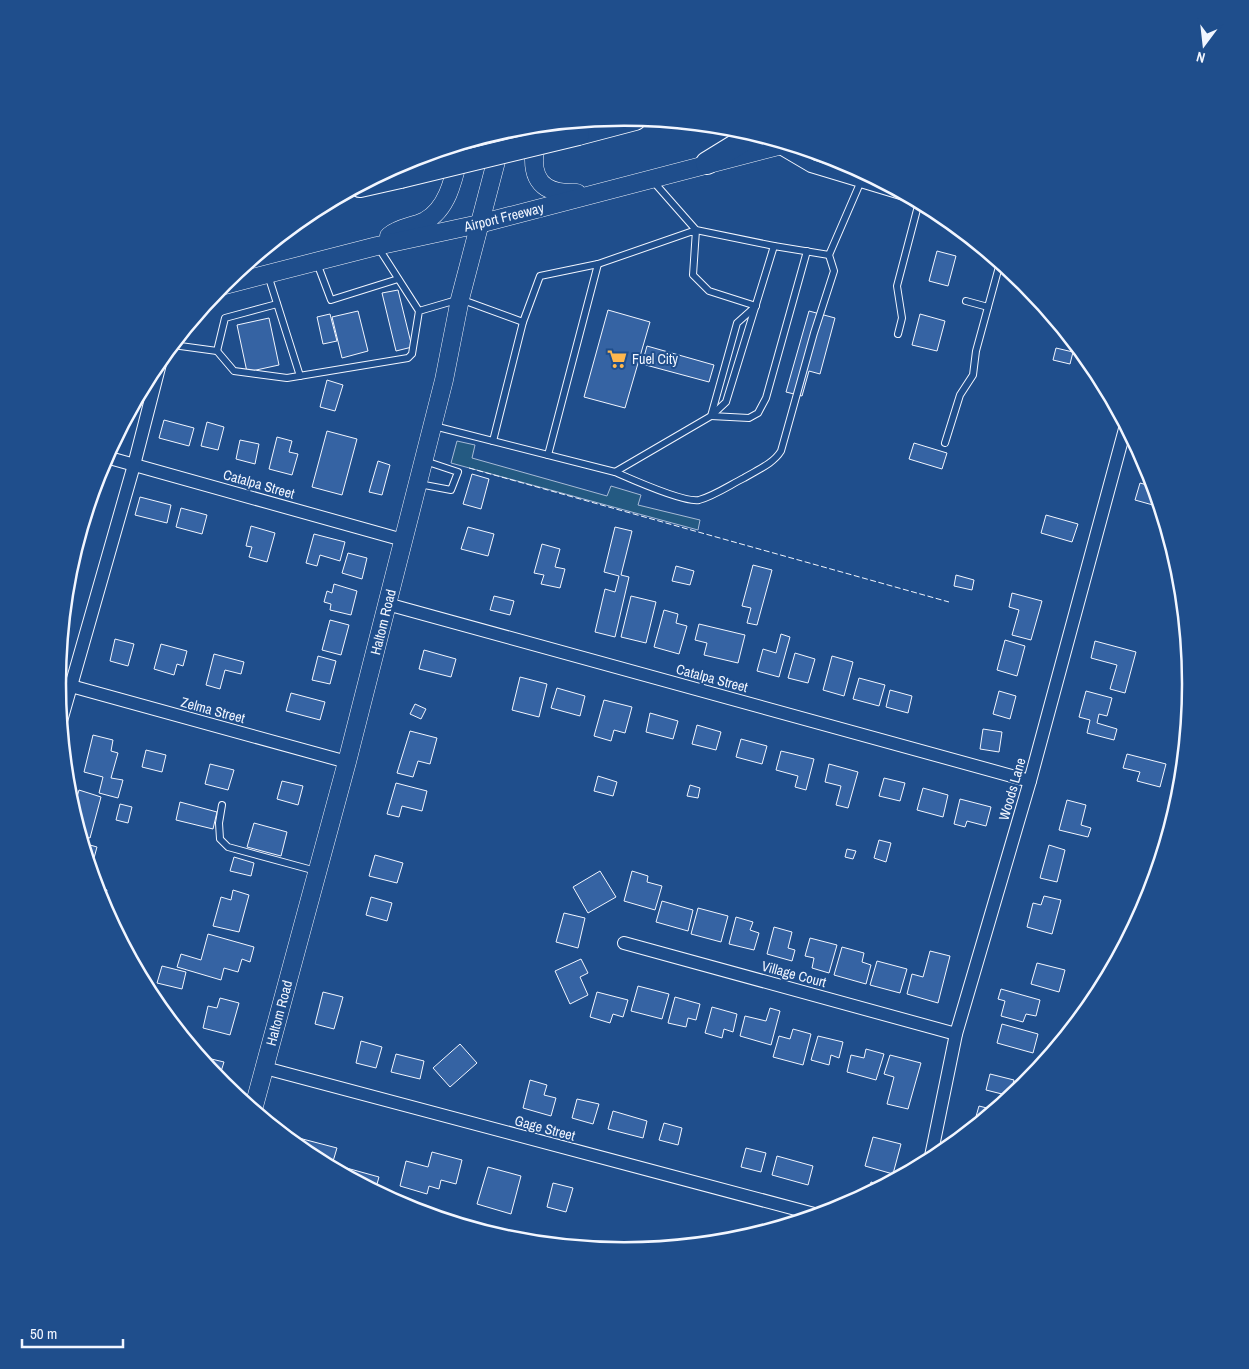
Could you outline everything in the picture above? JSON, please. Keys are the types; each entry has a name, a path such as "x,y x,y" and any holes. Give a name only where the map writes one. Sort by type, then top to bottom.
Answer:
{"highway":[{"path":"387,180 605,127"},
{"path":"707,164 745,140"}],"main road":[{"path":"541,133 534,159 537,176 541,184 547,189 564,194 598,192"},
{"name":"Haltom Road","path":"255,1103 347,762 433,426 460,299 502,140"},
{"name":"Airport Freeway","path":"239,282 378,246 479,224 775,147"},
{"path":"378,246 397,230 431,218 439,209 447,198 460,151"}],"street":[{"path":"792,152 811,166 871,184"},
{"path":"66,702 155,381"},
{"name":"Woods Lane","path":"932,1151 956,1034 1030,781 1123,435"},
{"name":"Catalpa Street","path":"114,459 403,540"},
{"name":"Catalpa Street","path":"387,604 1030,781"},
{"name":"Zelma Street","path":"71,686 347,762"},
{"name":"Village Court","path":"624,943 956,1034"},
{"name":"Gage Street","path":"265,1068 807,1212"}],"lane":[{"path":"650,178 696,230 693,275 709,291 756,306"},
{"path":"433,426 614,472 682,498 698,500 724,489 762,468 777,458 781,451 814,333 834,271 829,254 861,181"},
{"path":"898,334 902,318 897,286 917,209"},
{"path":"493,441 523,322 540,276 598,264 696,230 774,246 829,254"},
{"path":"181,346 217,352 234,370 287,378 408,358 412,354 419,312 378,246"},
{"path":"614,472 711,416 726,402 774,246"},
{"path":"711,416 749,418 758,413 766,398 807,251"},
{"path":"316,262 331,300 398,279"},
{"path":"548,455 598,264"},
{"path":"945,443 960,395 973,375 976,351 998,270"},
{"path":"267,274 300,376"},
{"path":"419,312 460,299 523,322"},
{"path":"966,301 988,307"},
{"path":"217,352 226,318 277,304"},
{"path":"711,416 737,323 756,306"},
{"path":"418,483 452,490 458,475 458,472 424,461"},
{"path":"222,805 219,823 220,839 228,847 318,872"}],"shaded area":[{"path":"457,441 475,445 472,458 607,496 611,486 641,495 638,505 700,520 698,530 451,463"}],"building":[{"path":"937,251 956,256 948,286 929,281"},
{"path":"398,290 412,347 396,351 382,293"},
{"name":"Fuel City","path":"608,310 650,322 625,408 584,397"},
{"path":"358,311 368,351 342,358 332,317"},
{"path":"809,311 835,318 820,374 809,371 802,396 786,392"},
{"path":"330,314 337,341 323,344 317,317"},
{"path":"920,314 945,321 937,351 912,345"},
{"path":"269,318 279,365 247,372 237,325"},
{"path":"647,346 714,365 709,382 642,364"},
{"path":"1056,348 1073,353 1070,364 1053,360"},
{"path":"327,380 343,385 335,411 320,407"},
{"path":"164,420 194,428 189,446 159,438"},
{"path":"207,422 224,427 218,450 201,446"},
{"path":"327,431 357,439 342,495 312,487"},
{"path":"277,437 292,441 289,452 298,454 292,475 269,469"},
{"path":"240,440 259,444 255,464 236,459"},
{"path":"914,443 947,453 942,469 909,459"},
{"path":"378,461 390,465 382,495 369,492"},
{"path":"472,474 489,479 481,509 463,504"},
{"path":"1140,483 1145,484 1153,505 1135,500"},
{"path":"140,497 171,505 167,523 135,515"},
{"path":"181,508 207,515 202,534 176,527"},
{"path":"1046,515 1078,524 1072,542 1041,533"},
{"path":"251,526 275,533 267,562 249,557 252,547 246,546"},
{"path":"468,527 494,534 488,556 461,549"},
{"path":"615,527 632,531 621,575 629,577 615,637 595,632 605,589 615,592 619,576 604,572"},
{"path":"314,534 345,542 340,561 320,555 317,566 306,563"},
{"path":"542,544 560,549 555,567 565,569 560,588 541,584 544,575 534,573"},
{"path":"348,553 367,558 362,579 342,573"},
{"path":"753,565 772,570 757,625 747,623 751,608 742,606"},
{"path":"676,566 694,571 690,585 672,581"},
{"path":"956,575 974,580 972,590 954,586"},
{"path":"334,584 357,591 351,615 330,610 331,604 324,602 327,591 332,593"},
{"path":"1012,593 1042,601 1031,640 1012,635 1019,610 1009,607"},
{"path":"494,596 514,601 510,615 490,610"},
{"path":"631,596 656,602 646,643 621,637"},
{"path":"664,610 678,614 676,623 687,626 679,654 654,647"},
{"path":"330,620 349,625 341,655 322,650"},
{"path":"699,624 745,635 738,663 704,655 707,643 695,640"},
{"path":"781,634 790,637 779,677 757,671 763,649 776,653"},
{"path":"115,639 134,644 128,666 110,661"},
{"path":"1005,640 1025,646 1017,676 997,670"},
{"path":"1095,641 1136,652 1125,693 1110,689 1117,665 1091,658"},
{"path":"161,644 187,651 183,666 177,664 174,675 154,669"},
{"path":"424,650 456,659 451,677 419,669"},
{"path":"795,653 815,659 808,683 788,678"},
{"path":"214,654 244,662 241,674 225,670 220,689 206,685"},
{"path":"318,656 336,661 330,684 312,680"},
{"path":"832,656 853,662 844,696 823,690"},
{"path":"520,677 547,684 539,717 512,710"},
{"path":"859,678 885,685 879,706 853,699"},
{"path":"557,688 585,696 580,716 551,708"},
{"path":"890,690 912,696 908,713 886,707"},
{"path":"999,691 1016,696 1010,719 993,714"},
{"path":"1086,691 1112,698 1107,716 1099,714 1097,723 1117,729 1114,740 1087,733 1090,720 1079,717"},
{"path":"291,693 325,702 320,720 286,711"},
{"path":"604,700 632,707 625,733 614,730 611,741 594,736"},
{"path":"415,704 426,709 421,719 410,714"},
{"path":"650,713 678,721 673,739 646,732"},
{"path":"697,725 721,732 716,750 692,744"},
{"path":"983,729 1002,732 999,752 980,749"},
{"path":"410,731 437,738 430,764 418,761 413,777 397,773"},
{"path":"93,735 113,740 111,751 118,753 111,778 123,780 118,798 99,793 103,777 84,772"},
{"path":"741,739 767,746 762,764 736,757"},
{"path":"146,750 166,755 162,772 142,767"},
{"path":"781,751 814,759 806,790 795,787 798,776 776,770"},
{"path":"1127,754 1166,764 1160,787 1137,781 1140,772 1123,768"},
{"path":"210,764 234,770 228,790 205,784"},
{"path":"829,764 858,772 848,808 836,805 841,786 825,782"},
{"path":"598,776 617,782 613,796 594,791"},
{"path":"884,778 905,783 900,801 879,796"},
{"path":"282,781 303,786 298,805 277,799"},
{"path":"396,783 427,791 422,811 402,806 399,817 387,814"},
{"path":"690,785 700,788 698,798 687,796"},
{"path":"923,788 948,795 943,817 917,810"},
{"path":"79,790 101,797 90,838 88,837 85,829 78,795"},
{"path":"960,799 991,807 986,826 967,821 965,827 954,824"},
{"path":"1067,800 1086,805 1081,825 1091,828 1088,837 1059,830"},
{"path":"180,802 217,812 213,829 176,820"},
{"path":"120,804 132,807 128,823 116,820"},
{"path":"254,823 287,832 281,856 247,847"},
{"path":"879,840 891,843 886,862 874,858"},
{"path":"90,845 97,847 94,858"},
{"path":"1049,845 1065,850 1057,882 1040,878"},
{"path":"847,849 856,851 853,859 845,857"},
{"path":"375,855 403,863 397,883 369,876"},
{"path":"234,857 254,863 251,876 230,871"},
{"path":"600,871 616,897 588,913 573,887"},
{"path":"632,871 648,876 647,882 662,886 655,910 624,901"},
{"path":"233,890 249,895 239,932 213,926 221,897 231,900"},
{"path":"1044,896 1061,900 1052,934 1027,927 1033,903 1041,905"},
{"path":"371,897 392,903 387,921 366,915"},
{"path":"662,901 693,910 688,931 656,922"},
{"path":"698,908 728,916 721,942 691,934"},
{"path":"564,913 585,918 578,948 556,942"},
{"path":"736,917 753,922 750,930 759,933 754,950 729,944"},
{"path":"774,927 792,932 788,948 795,950 792,961 767,954"},
{"path":"208,934 254,947 250,962 242,959 238,972 224,968 221,980 177,967 181,954 201,960"},
{"path":"810,938 837,945 829,973 812,968 814,958 805,956"},
{"path":"842,947 864,953 862,962 871,965 866,984 834,975"},
{"path":"930,951 950,956 938,1003 907,994 912,974 923,977"},
{"path":"581,959 588,973 580,977 588,995 570,1004 555,971"},
{"path":"877,961 907,969 900,993 870,985"},
{"path":"1037,963 1065,970 1059,992 1031,984"},
{"path":"162,966 186,972 182,989 157,983"},
{"path":"638,986 669,994 662,1019 631,1011"},
{"path":"1001,989 1040,1000 1036,1016 1026,1014 1023,1022 1001,1016 1005,1001 998,999"},
{"path":"323,992 343,997 334,1029 315,1024"},
{"path":"597,992 628,1000 623,1017 613,1014 610,1023 590,1017"},
{"path":"675,997 700,1004 696,1020 688,1018 686,1027 668,1023"},
{"path":"220,998 239,1003 230,1035 203,1028 208,1006 217,1008"},
{"path":"712,1007 737,1014 733,1032 724,1029 722,1038 705,1033"},
{"path":"770,1008 780,1011 771,1045 740,1036 745,1016 766,1021"},
{"path":"1002,1024 1038,1034 1033,1053 997,1043"},
{"path":"793,1029 811,1034 803,1065 773,1057 779,1036 790,1039"},
{"path":"818,1036 843,1042 839,1058 831,1055 829,1065 811,1060"},
{"path":"361,1041 382,1047 376,1068 356,1063"},
{"path":"460,1044 477,1063 450,1087 433,1068"},
{"path":"866,1049 884,1054 876,1080 847,1072 851,1055 864,1058"},
{"path":"396,1054 424,1061 420,1079 391,1072"},
{"path":"890,1055 921,1063 908,1109 887,1104 894,1077 884,1074"},
{"path":"211,1059 224,1062 221,1070"},
{"path":"990,1074 1014,1080 1013,1085 1003,1094 986,1090"},
{"path":"530,1080 547,1085 544,1095 556,1098 551,1116 523,1108"},
{"path":"577,1099 599,1104 593,1124 572,1118"},
{"path":"979,1106 988,1108 976,1118"},
{"path":"613,1111 647,1121 643,1138 608,1129"},
{"path":"664,1123 682,1128 678,1145 659,1140"},
{"path":"873,1137 901,1144 893,1174 865,1166"},
{"path":"300,1138 337,1148 333,1161"},
{"path":"746,1148 766,1153 761,1172 741,1167"},
{"path":"432,1152 462,1160 456,1184 441,1180 439,1189 429,1186 427,1194 400,1186 406,1161 428,1167"},
{"path":"777,1156 813,1166 808,1185 772,1175"},
{"path":"344,1167 379,1177 377,1184"},
{"path":"488,1167 521,1176 511,1214 477,1204"},
{"path":"553,1183 573,1188 566,1212 547,1207"}],"fence":[{"path":"469,468 949,602"}],"place":[{"name":"Fuel City","path":"617,359"}]}
